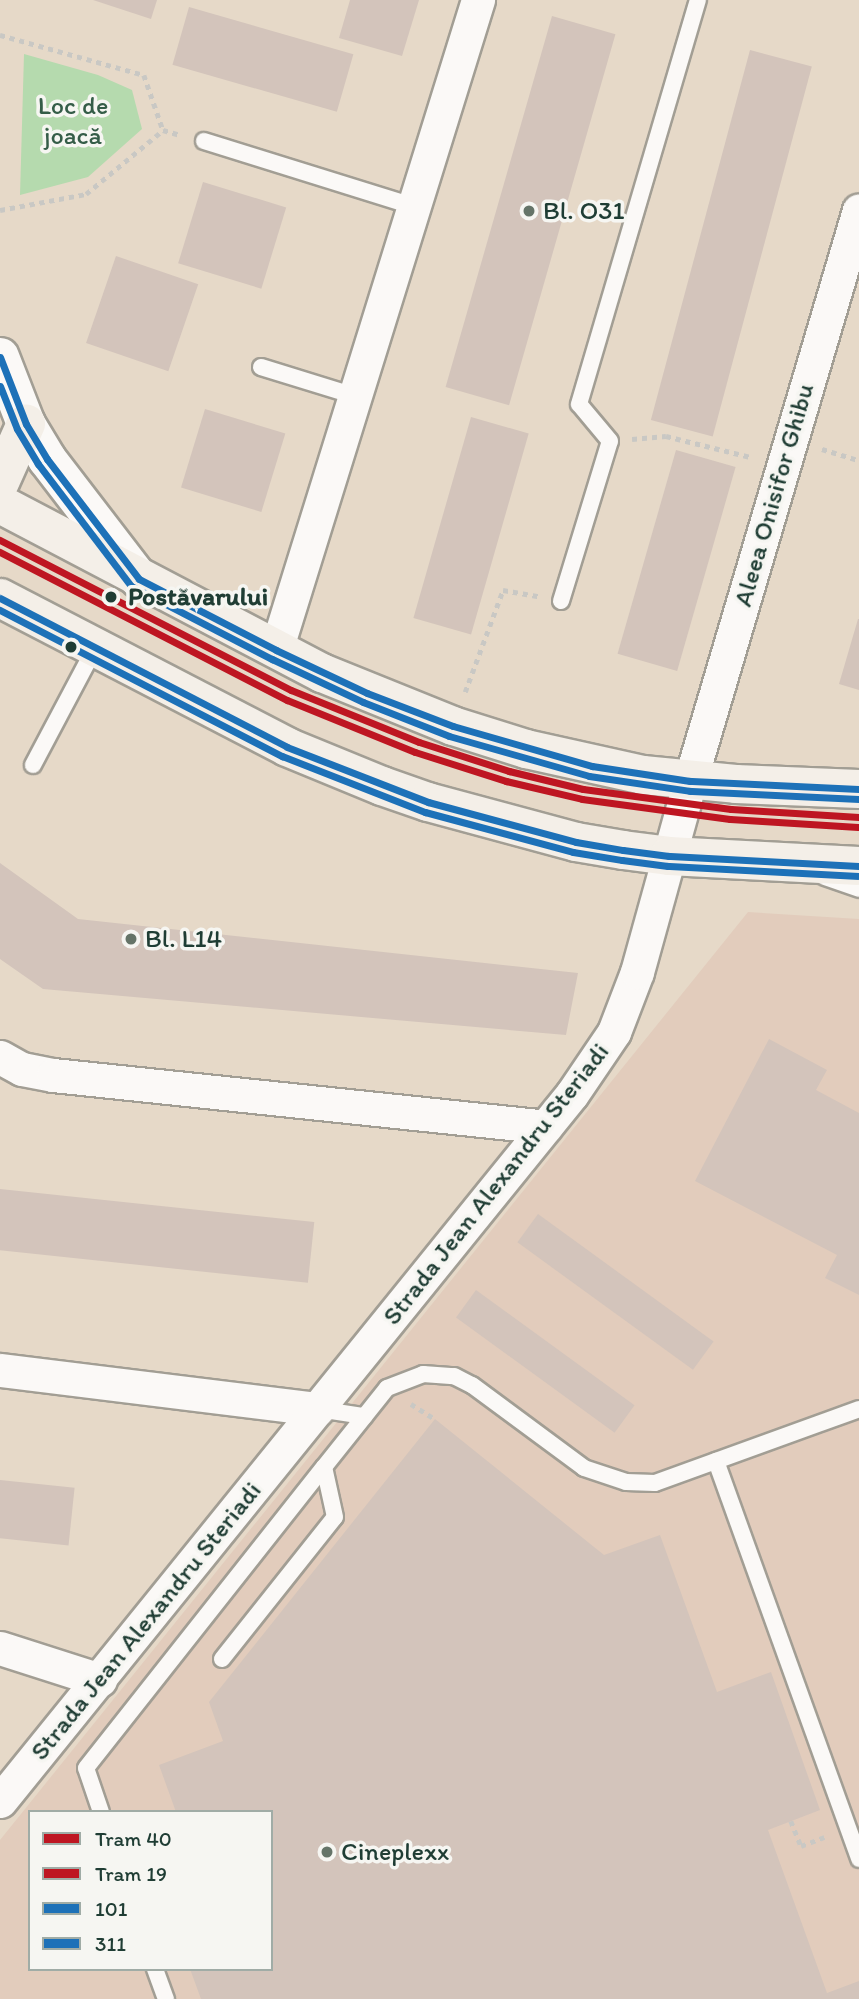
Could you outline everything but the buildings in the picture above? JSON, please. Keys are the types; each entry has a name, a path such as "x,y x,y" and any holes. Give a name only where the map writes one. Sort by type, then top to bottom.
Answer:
{"main road":[{"path":"0,482 26,424"},
{"path":"0,504 276,650 367,692 453,726 592,766 690,781 859,789"},
{"path":"0,598 287,747 382,786 564,839 669,856 859,866"}],"street":[{"path":"276,650 478,0"},
{"name":"Aleea Onisifor Ghibu","path":"690,781 859,210"},
{"path":"0,358 26,424 67,486 139,579"},
{"name":"Strada Jean Alexandru Steriadi","path":"0,1801 588,1074 624,1012 690,781"},
{"path":"0,1057 22,1069 53,1075 545,1127"},
{"path":"0,1370 318,1409"},
{"path":"0,1648 100,1680"}],"lane":[{"path":"561,601 610,440 579,404 698,0"},
{"path":"204,141 413,206"},
{"path":"261,367 355,396"},
{"path":"33,765 95,648"},
{"path":"787,863 859,889"},
{"path":"100,1810 86,1768 387,1388 423,1374 454,1376 472,1385 584,1468 626,1482 655,1483 859,1409"},
{"path":"318,1409 364,1416"},
{"path":"716,1461 859,1859"},
{"path":"222,1659 335,1517 324,1467"},
{"path":"157,1971 166,1999"}],"path":[{"path":"0,35 144,75 163,130"},
{"path":"163,130 204,141"},
{"path":"0,210 86,194 163,130"},
{"path":"610,440 666,436 783,466"},
{"path":"453,726 503,590 561,601"},
{"path":"791,1821 801,1846 848,1827"}],"shaded area":[{"path":"748,912 859,919 859,1999 0,1999 0,1840"}],"green space":[{"name":"Loc de joacă","path":"24,54 98,75 132,90 142,129 88,177 20,195"}],"tram line":[{"name":"40","path":"0,540 291,690 419,742 509,771 583,789 731,809 859,817"},
{"name":"19","path":"0,552 287,700 415,752 506,781 582,799 730,819 858,827"}],"transit line":[{"name":"101","path":"0,357 26,424 47,459 139,579 276,650 367,693 453,726 592,766 690,781 859,789"},
{"name":"311","path":"0,386 17,429 38,464 131,586 272,659 363,702 449,736 589,776 690,791 859,799"},
{"name":"101","path":"0,598 287,747 428,802 576,842 623,850 669,856 859,866"},
{"name":"311","path":"0,610 282,756 425,812 573,852 622,860 668,866 858,876"}],"place":[{"name":"Bl. O31","path":"529,211"},
{"name":"Postăvarului","path":"111,597"},
{"name":"Bl. L14","path":"131,939"},
{"name":"Cineplexx","path":"327,1852"}]}
